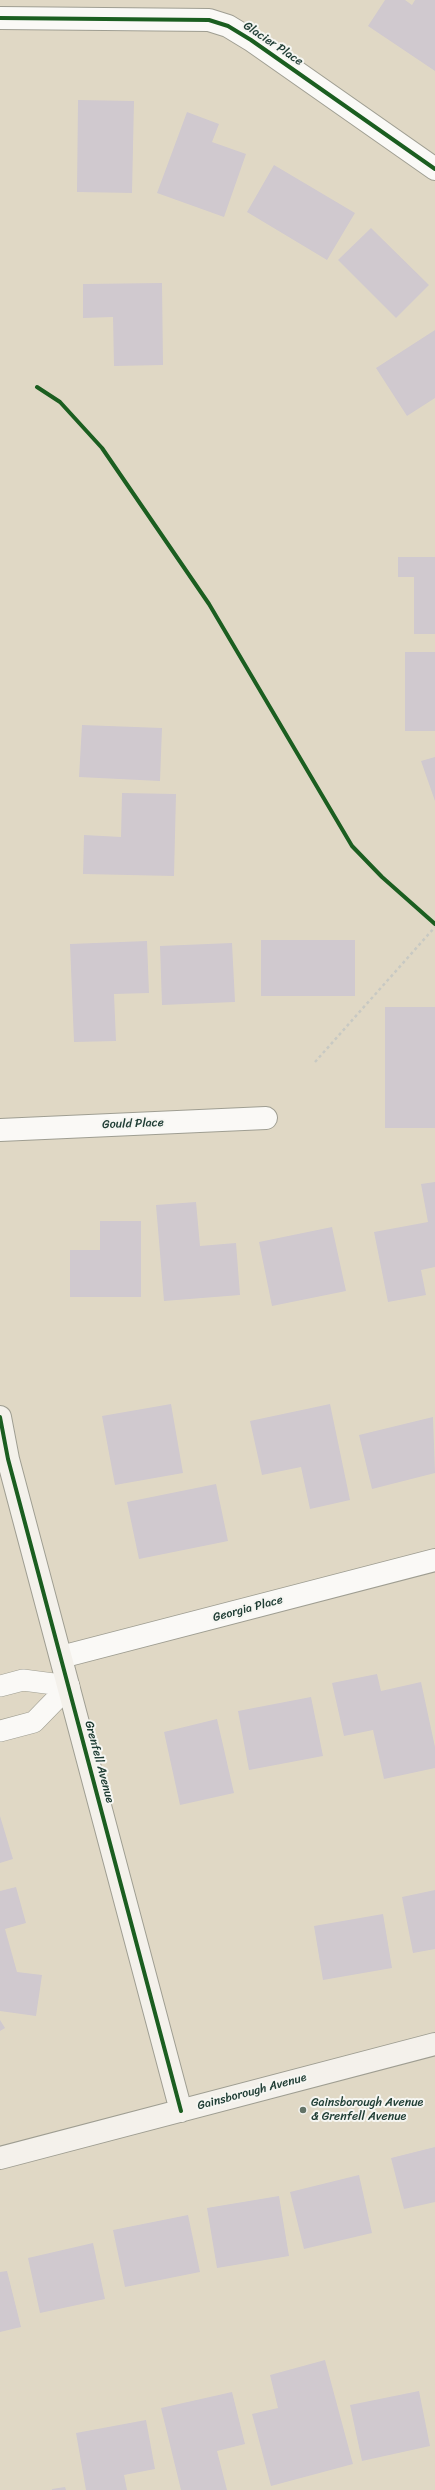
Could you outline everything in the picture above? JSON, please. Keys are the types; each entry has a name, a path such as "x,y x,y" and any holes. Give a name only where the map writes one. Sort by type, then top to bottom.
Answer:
{"street":[{"name":"Glacier Place","path":"0,18 184,18 210,20 228,26 435,169"},
{"name":"Gould Place","path":"0,1130 266,1118"},
{"name":"Grenfell Avenue","path":"0,1417 8,1459 180,2111"},
{"name":"Georgia Place","path":"61,1657 435,1560"},
{"name":"Gainsborough Avenue","path":"0,2158 435,2044"}],"lane":[{"path":"0,1686 23,1680 68,1686"},
{"path":"0,1731 34,1722 68,1686"}],"path":[{"path":"315,1062 435,927"}],"building":[{"path":"385,0 405,0 412,5 415,0 435,0 435,71 368,26"},
{"path":"78,100 134,101 132,193 77,192"},
{"path":"187,112 219,124 212,142 246,154 224,217 157,193"},
{"path":"274,165 355,213 327,260 247,212"},
{"path":"371,228 429,285 396,318 338,260"},
{"path":"162,283 163,365 114,366 113,317 83,318 83,284"},
{"path":"435,330 435,398 407,416 376,368"},
{"path":"398,557 435,557 435,634 414,634 414,577 398,577"},
{"path":"405,652 435,652 435,731 405,731"},
{"path":"82,725 162,728 160,781 79,777"},
{"path":"435,757 435,801 421,761"},
{"path":"122,793 176,794 174,876 83,874 84,835 121,837"},
{"path":"261,940 355,940 355,996 261,996"},
{"path":"147,941 149,993 114,994 116,1041 74,1042 70,944"},
{"path":"232,943 235,1002 162,1005 160,946"},
{"path":"385,1007 435,1007 435,1128 385,1128"},
{"path":"435,1182 435,1267 421,1270 426,1295 388,1302 374,1232 428,1222 421,1184"},
{"path":"196,1202 200,1246 236,1243 240,1295 164,1301 156,1205"},
{"path":"100,1221 141,1221 141,1297 70,1297 70,1250 100,1250"},
{"path":"332,1227 346,1291 272,1306 259,1242"},
{"path":"171,1404 183,1473 115,1485 102,1416"},
{"path":"330,1404 350,1500 310,1509 301,1467 262,1475 250,1421"},
{"path":"433,1417 435,1473 372,1489 359,1435"},
{"path":"216,1484 228,1541 139,1559 127,1502"},
{"path":"377,1674 381,1691 421,1682 435,1747 435,1768 384,1779 373,1730 344,1736 332,1683"},
{"path":"311,1697 323,1756 249,1770 238,1711"},
{"path":"217,1719 234,1793 180,1805 164,1732"},
{"path":"0,1816 13,1859 0,1863"},
{"path":"16,1887 26,1923 5,1929 17,1972 42,1975 36,2016 0,2011 0,1891"},
{"path":"435,1890 435,1949 413,1953 402,1897"},
{"path":"383,1914 392,1968 323,1980 314,1926"},
{"path":"0,2020 5,2028 0,2031"},
{"path":"435,2147 435,2202 404,2209 391,2158"},
{"path":"359,2175 372,2233 304,2249 290,2192"},
{"path":"279,2196 289,2256 217,2268 207,2208"},
{"path":"188,2215 200,2272 125,2287 113,2230"},
{"path":"93,2243 105,2299 40,2313 28,2258"},
{"path":"7,2271 21,2327 0,2332 0,2272"},
{"path":"325,2360 353,2464 271,2486 252,2414 278,2408 270,2375"},
{"path":"419,2391 430,2446 362,2461 350,2405"},
{"path":"232,2392 245,2444 217,2451 227,2490 181,2490 161,2408"},
{"path":"146,2420 155,2469 124,2475 127,2490 86,2490 76,2433"},
{"path":"65,2487 66,2490 52,2490 52,2489"}],"cycle path":[{"path":"0,18 209,20 228,26 251,40 435,169"},
{"path":"37,387 60,402 102,448 209,604 352,846 382,877 435,924"},
{"path":"0,1417 8,1459 181,2111"}],"place":[{"name":"Gainsborough Avenue & Grenfell Avenue","path":"303,2110"}]}
